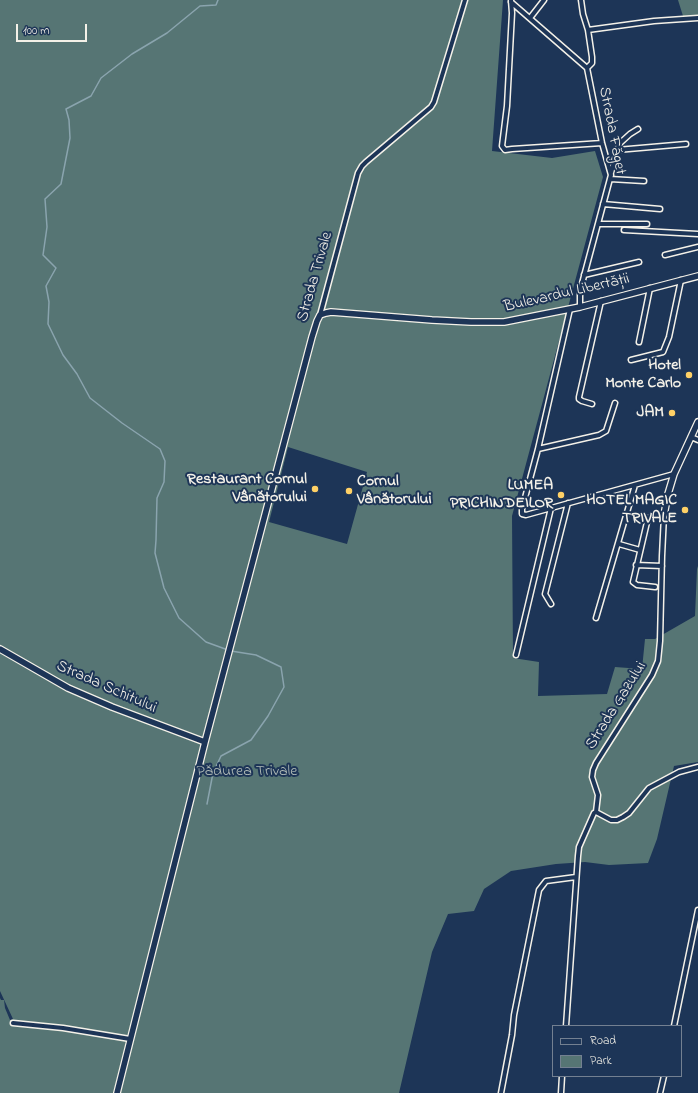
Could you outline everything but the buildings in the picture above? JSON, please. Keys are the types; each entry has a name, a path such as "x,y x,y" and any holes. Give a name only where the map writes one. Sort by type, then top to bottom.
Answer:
{"main road":[{"name":"Bulevardul Libertății","path":"320,316 326,312 331,312 432,320 504,322 580,307 698,276"},
{"name":"Strada Trivale","path":"117,1093 205,742 314,332 320,316"},
{"path":"664,515 674,474 698,422"},
{"name":"Strada Schitului","path":"0,649 68,688 112,707 205,742"}],"street":[{"name":"Strada Trivale","path":"320,316 358,173 366,162 431,107 434,102 466,0"},
{"path":"530,18 544,0"},
{"name":"Strada Făget","path":"580,307 580,291 611,177 586,68 592,62 588,30 583,14 581,0"},
{"path":"511,1 586,68"},
{"path":"511,1 512,13 507,106 502,146 505,150 602,143"},
{"path":"588,30 654,21 698,18"},
{"path":"638,129 622,140 619,144 611,177 644,181"},
{"path":"618,150 686,144"},
{"path":"603,204 660,209"},
{"path":"598,224 647,224"},
{"path":"624,230 698,234"},
{"path":"665,255 698,248"},
{"path":"584,275 639,262"},
{"path":"631,360 663,352 669,337 681,280"},
{"path":"639,342 650,288"},
{"path":"592,404 579,400 579,397 602,301"},
{"path":"570,309 522,514 526,515 674,474"},
{"path":"538,449 600,435 606,431 615,404"},
{"path":"691,438 698,440"},
{"path":"596,618 619,544 635,485"},
{"path":"551,604 545,594 568,503"},
{"path":"516,655 551,508"},
{"name":"Strada Gazului","path":"596,812 598,795 592,777 593,770 652,675 658,661 664,515"},
{"path":"648,518 633,578 634,584 655,587"},
{"path":"619,544 640,550"},
{"path":"636,565 662,566"},
{"path":"566,1025 579,847 594,813 596,812 611,820 617,820 629,813 649,788 679,772 698,767"},
{"path":"501,1093 512,1035 514,1015 539,890 546,881 576,877"},
{"path":"674,1025 698,910"},
{"path":"13,1023 62,1028 130,1039"},
{"path":"561,1093 562,1077"},
{"path":"660,1093 664,1077"}],"green space":[{"name":"Pădurea Trivale","path":"0,0 503,0 492,151 552,158 595,151 603,177 512,516 513,658 539,662 538,696 607,694 615,667 642,669 645,639 655,639 695,616 698,566 698,762 674,766 657,839 648,863 609,865 585,862 556,864 511,871 484,889 474,911 448,914 432,952 399,1093 0,1093 0,998 1,1000 4,1000 5,1008 10,1020 13,1019 0,991","holes":["288,447 367,472 347,544 269,522"]},
{"path":"678,0 698,0 698,16 683,16"}],"waterway":[{"path":"218,0 216,5 200,6 167,33 132,54 101,78 91,96 66,109 69,120 70,138 61,184 45,199 47,227 43,255 56,268 46,286 49,302 48,324 63,355 77,374 90,398 122,423 160,449 165,461 164,482 157,498 155,553 164,588 179,618 206,642 228,650"},
{"path":"207,804 213,773 221,756 251,740 268,716 284,687 281,667 256,655 231,651"}],"place":[{"name":"Hotel Monte Carlo","path":"689,375"},
{"name":"JAM","path":"672,413"},
{"name":"Restaurant Cornul Vânătorului","path":"315,489"},
{"name":"Cornul Vânătorului","path":"349,491"},
{"name":"LUMEA PRICHINDEILOR","path":"561,495"},
{"name":"HOTEL MAGIC TRIVALE","path":"685,510"}]}
